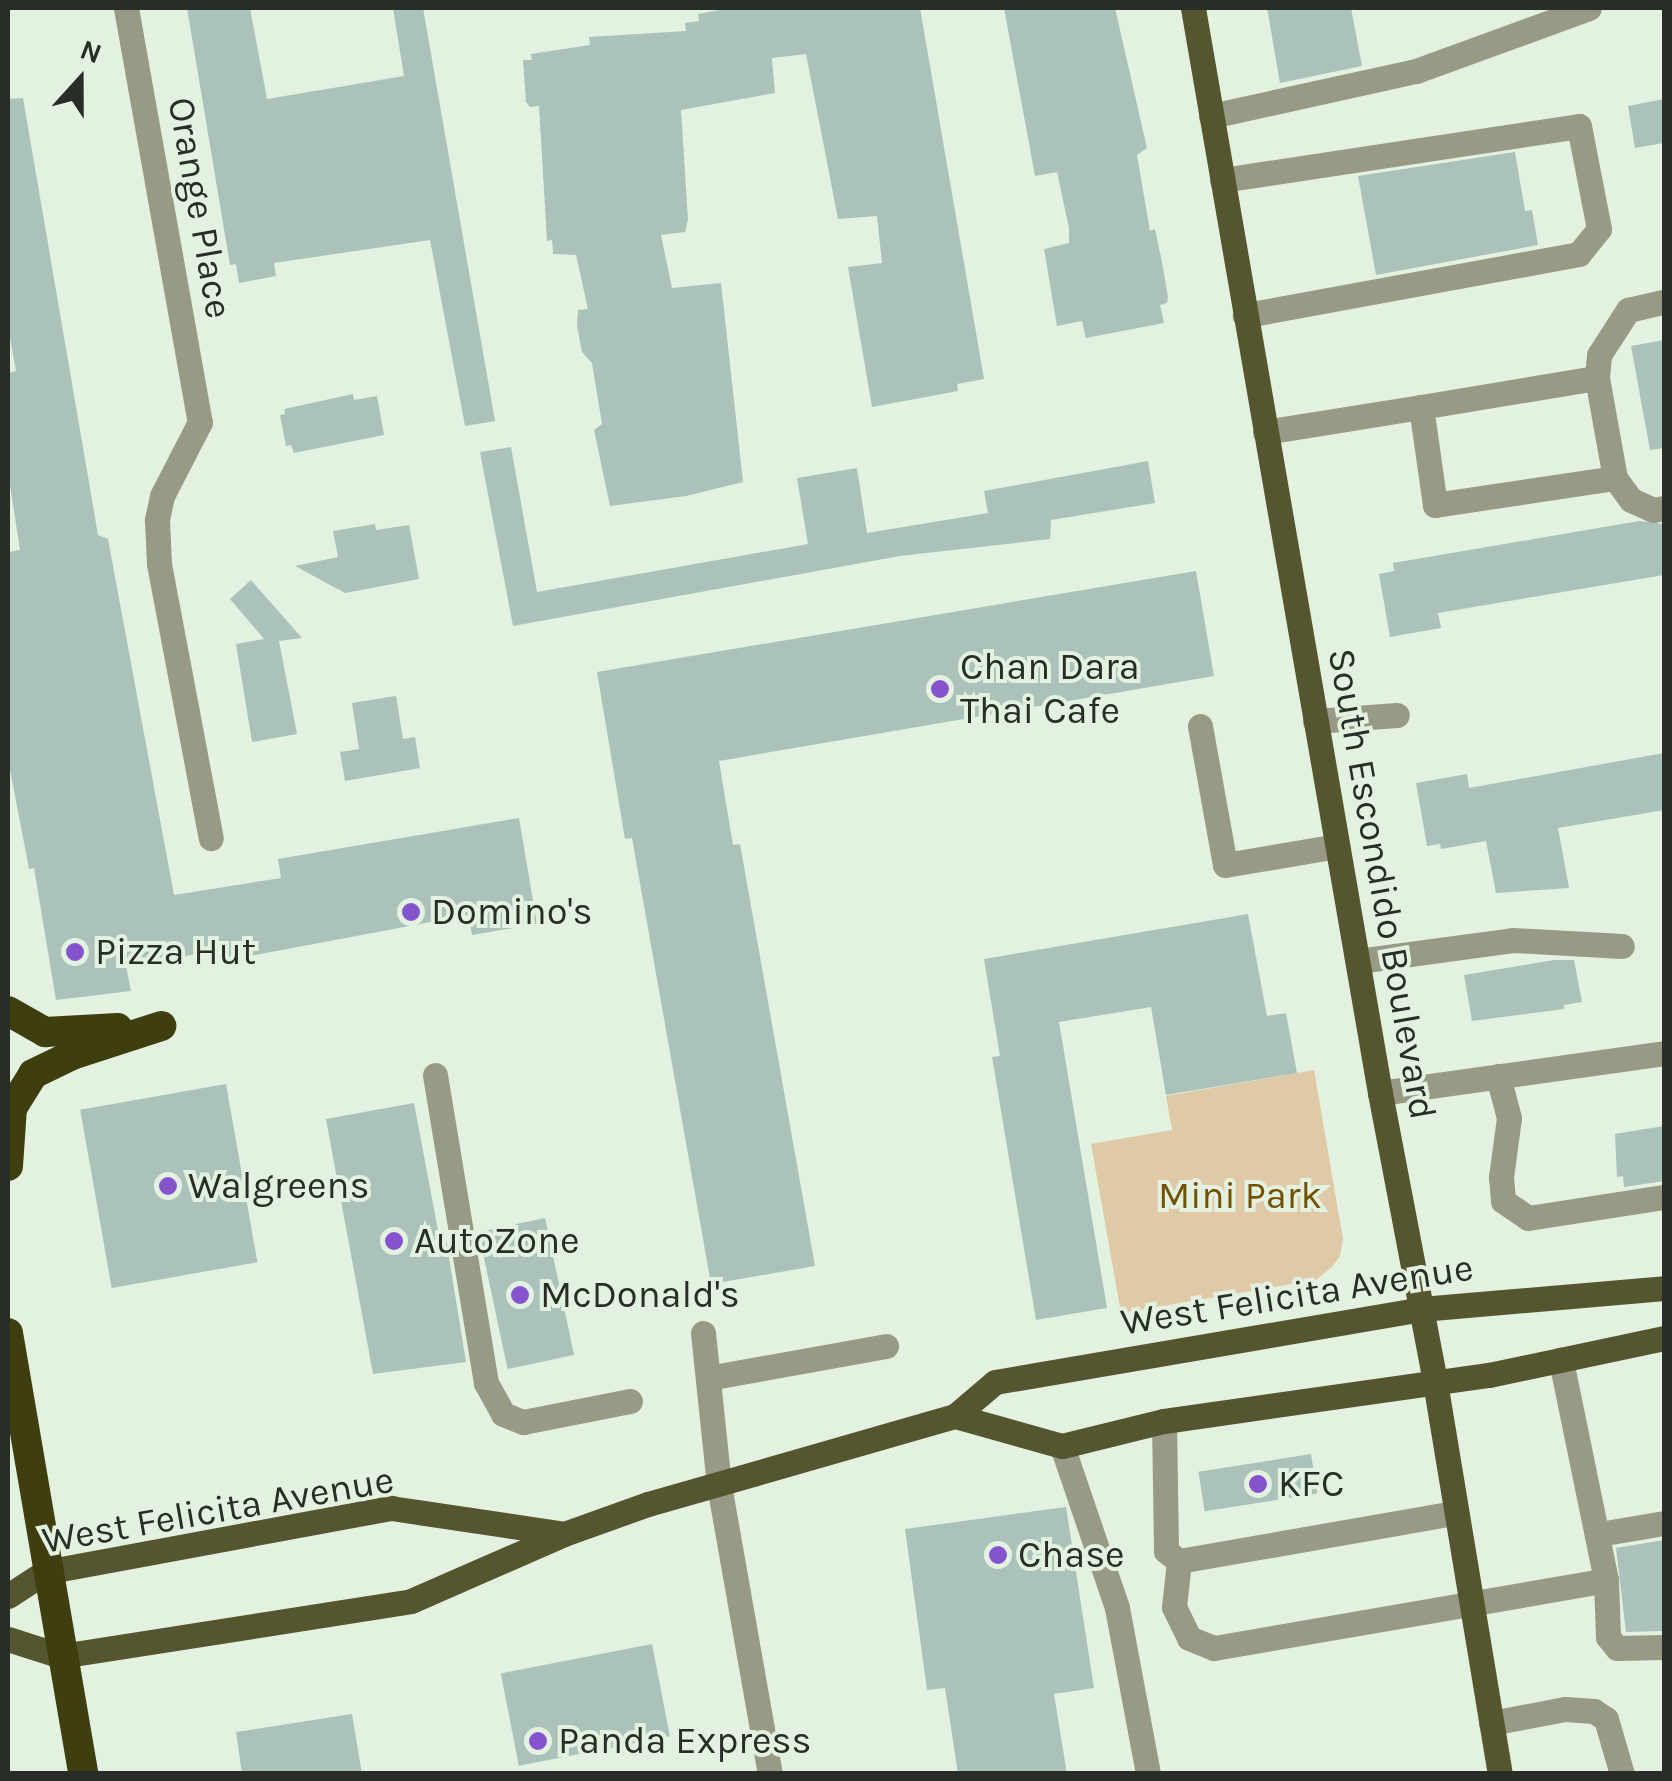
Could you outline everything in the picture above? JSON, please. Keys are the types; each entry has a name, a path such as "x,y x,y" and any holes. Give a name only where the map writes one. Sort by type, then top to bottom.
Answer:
{"highway":[{"path":"8,1011 45,1032 161,1026 72,1055 33,1074 12,1108 8,1166"},
{"path":"8,1333 82,1774"}],"main road":[{"name":"South Escondido Boulevard","path":"1193,8 1380,1093 1435,1382 1500,1774"},
{"name":"West Felicita Avenue","path":"8,1639 61,1656 411,1601 564,1534 901,1428 955,1416 995,1382 1421,1309 1664,1288"},
{"name":"West Felicita Avenue","path":"955,1416 1062,1446 1164,1421 1435,1382 1664,1338"},
{"name":"West Felicita Avenue","path":"8,1596 46,1572 391,1508 564,1534"}],"street":[{"name":"Orange Place","path":"126,8 200,422 162,496 157,520 159,564 210,838"},
{"path":"1211,116 1416,72 1588,8"},
{"path":"1222,180 1579,126 1599,228 1579,254 1245,314"},
{"path":"1664,302 1628,310 1599,355 1597,378 1615,478 1631,500 1653,510 1664,508"},
{"path":"1265,432 1597,378"},
{"path":"1422,407 1435,505 1615,478"},
{"path":"1316,722 1397,716"},
{"path":"1200,726 1224,866 1337,846"},
{"path":"1358,961 1512,940 1622,946"},
{"path":"1380,1093 1664,1053"},
{"path":"435,1075 486,1384 503,1414 523,1422 630,1401"},
{"path":"1498,1076 1508,1118 1501,1177 1503,1200 1528,1218 1664,1196"},
{"path":"703,1332 719,1485 770,1774"},
{"path":"708,1378 886,1346"},
{"path":"1561,1360 1600,1534 1608,1637 1617,1648 1664,1648"},
{"path":"1164,1421 1166,1550 1179,1561"},
{"path":"1062,1446 1117,1608 1148,1774"},
{"path":"1179,1561 1454,1513"},
{"path":"1600,1534 1664,1522"},
{"path":"1179,1561 1174,1607 1189,1638 1214,1648 1606,1580"},
{"path":"1491,1723 1565,1709 1594,1711 1606,1719 1622,1774"}],"green space":[{"name":"Mini Park","path":"1314,1070 1343,1239 1340,1256 1332,1267 1316,1280 1121,1313 1091,1144 1172,1130 1166,1096"}],"building":[{"path":"187,8 250,8 267,99 404,76 393,8 423,8 495,421 465,426 430,240 274,263 276,276 239,283 236,264 230,265"},
{"path":"731,8 920,8 984,379 957,384 958,391 872,407 848,267 882,263 877,216 838,219 806,54 772,58 775,93 681,110 688,220 685,232 661,235 672,288 721,283 743,482 686,496 610,506 594,430 602,424 592,363 582,352 577,326 578,310 588,309 576,255 553,254 552,240 547,241 539,106 530,107 526,102 523,60 532,60 531,54 590,45 589,37 686,31 685,23 699,21 698,14"},
{"path":"1004,8 1115,8 1147,148 1137,155 1150,231 1155,229 1168,297 1167,303 1160,305 1164,323 1086,338 1082,321 1057,326 1044,249 1069,243 1069,228 1057,172 1035,176"},
{"path":"1267,8 1351,8 1362,66 1280,83"},
{"path":"23,98 98,535 108,539 174,895 281,878 278,859 519,818 537,924 472,935 468,915 213,963 210,952 126,966 131,991 56,1000 34,868 29,869 8,759 8,552 20,550 8,472 8,373 16,371 8,327 8,99"},
{"path":"1664,99 1664,143 1635,148 1628,106"},
{"path":"1515,152 1525,211 1532,210 1538,245 1376,275 1358,176"},
{"path":"1664,340 1664,448 1650,450 1631,346"},
{"path":"353,394 354,400 377,396 384,435 294,453 291,445 286,446 280,415 285,414 284,409"},
{"path":"511,447 537,592 808,544 797,478 857,468 867,533 988,513 984,491 1148,461 1155,503 1051,520 1050,539 900,556 513,626 480,452"},
{"path":"1639,521 1664,524 1664,575 1438,613 1441,628 1390,637 1379,574 1394,571 1393,563"},
{"path":"375,524 376,530 409,525 419,579 345,593 295,566 338,557 333,531"},
{"path":"1196,571 1214,676 719,761 733,845 740,844 815,1266 711,1284 632,838 625,839 597,672"},
{"path":"251,580 302,638 279,641 297,734 252,742 236,644 264,639 230,599"},
{"path":"396,696 403,739 415,737 420,768 345,781 340,752 359,749 352,703"},
{"path":"1664,753 1664,810 1558,828 1569,888 1496,893 1486,841 1441,849 1440,844 1427,846 1416,783 1467,774 1469,788"},
{"path":"1248,914 1267,1016 1286,1013 1297,1073 1166,1095 1151,1007 1059,1022 1107,1308 1036,1320 992,1057 1000,1056 984,959"},
{"path":"1574,960 1582,1002 1564,1005 1564,1009 1472,1021 1464,975"},
{"name":"Walgreens","path":"226,1084 257,1262 112,1288 80,1110"},
{"name":"AutoZone","path":"414,1103 440,1241 446,1239 466,1362 373,1374 326,1119"},
{"path":"1664,1126 1664,1181 1624,1187 1623,1176 1617,1177 1615,1134"},
{"name":"McDonald's","path":"545,1218 574,1355 508,1369 478,1232"},
{"name":"KFC","path":"1311,1454 1317,1494 1205,1511 1198,1472"},
{"path":"1066,1507 1094,1688 1054,1694 1067,1774 958,1774 945,1688 927,1690 905,1529"},
{"path":"1664,1540 1664,1631 1626,1632 1616,1548"},
{"path":"652,1644 670,1736 519,1766 501,1673"},
{"path":"352,1714 362,1774 242,1774 236,1732"}],"place":[{"name":"Chan Dara Thai Cafe","path":"940,689"},
{"name":"Domino's","path":"411,912"},
{"name":"Pizza Hut","path":"75,952"},
{"name":"Walgreens","path":"168,1186"},
{"name":"AutoZone","path":"394,1241"},
{"name":"McDonald's","path":"520,1295"},
{"name":"KFC","path":"1258,1484"},
{"name":"Chase","path":"998,1555"},
{"name":"Panda Express","path":"538,1741"}]}
